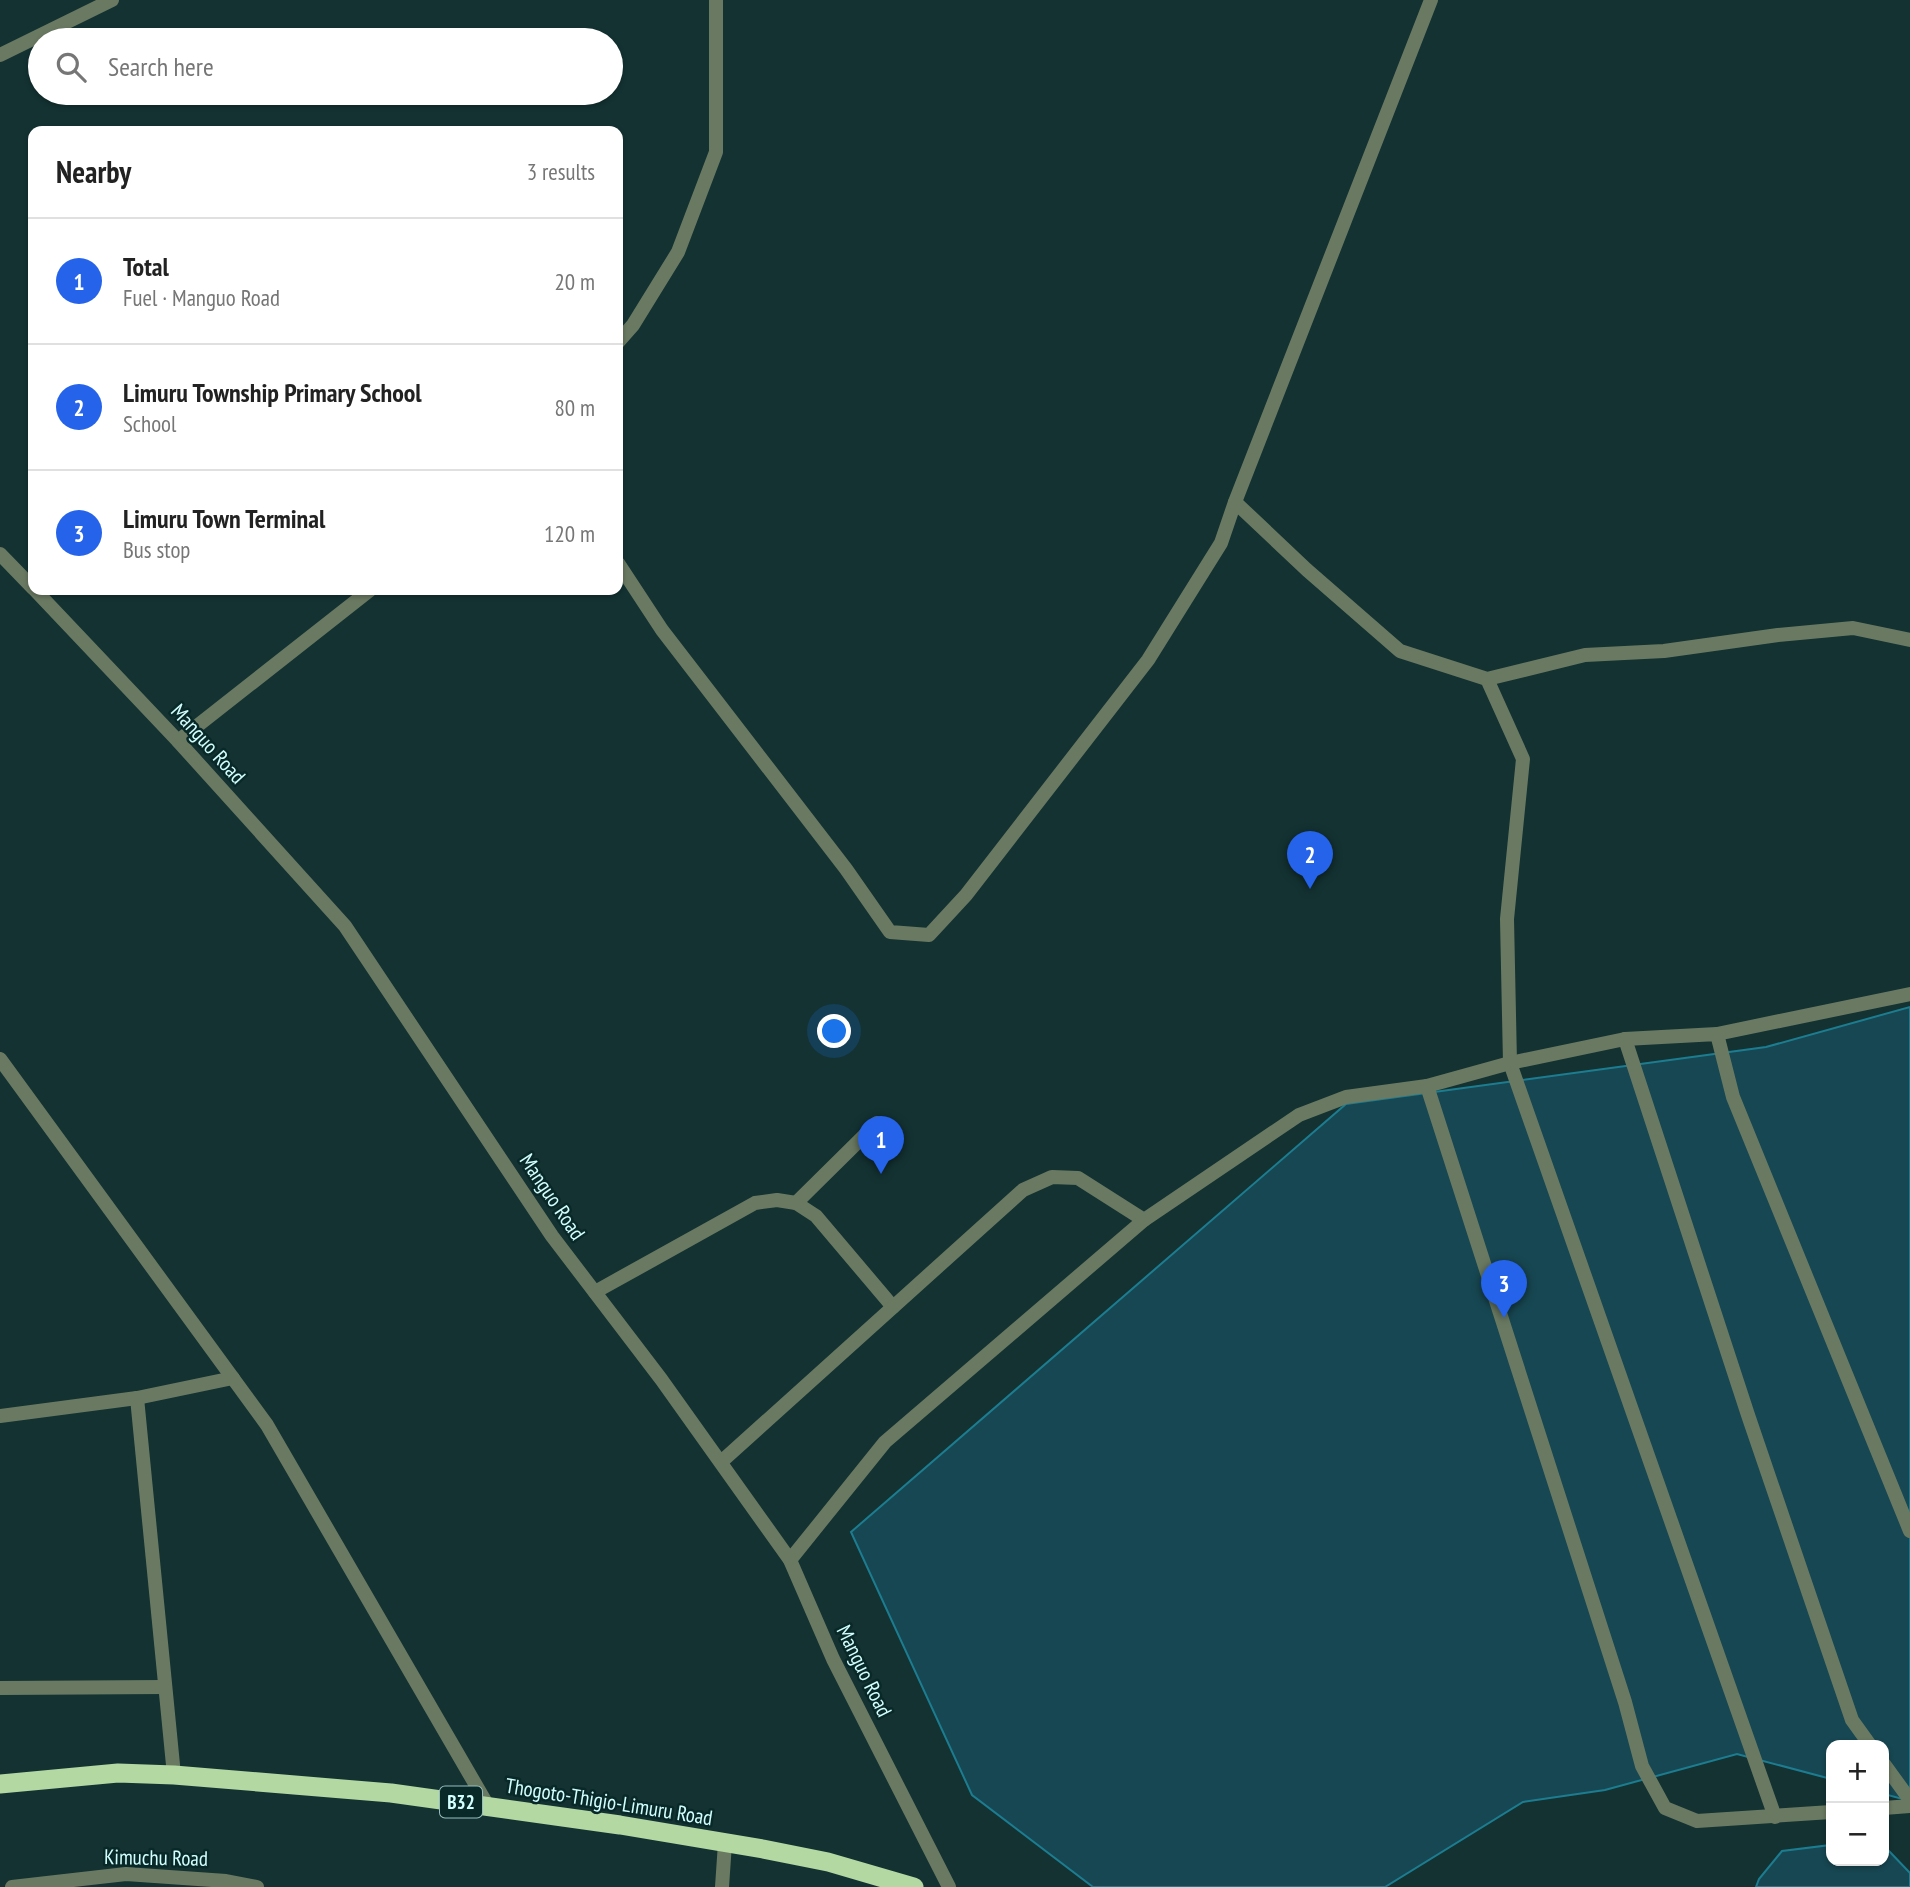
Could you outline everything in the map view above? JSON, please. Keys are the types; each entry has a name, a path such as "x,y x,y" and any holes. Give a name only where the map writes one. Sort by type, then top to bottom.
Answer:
{"highway":[{"name":"Thogoto-Thigio-Limuru Road","path":"0,1784 118,1773 174,1774 391,1793 682,1835 828,1862 914,1887"}],"street":[{"path":"55,28 112,0"},
{"path":"623,336 678,252 716,152 716,0"},
{"path":"623,571 662,630 846,869 890,932 929,936 966,895 1148,660 1221,543 1431,0"},
{"path":"0,55 28,41"},
{"path":"1235,502 1307,570 1400,651 1488,679 1585,654 1664,651 1841,629 1853,628 1910,640"},
{"name":"Manguo Road","path":"0,554 28,583"},
{"name":"Manguo Road","path":"40,595 178,741 345,926 552,1236 661,1378 790,1560 833,1659 949,1887"},
{"path":"178,741 364,595"},
{"path":"1488,679 1523,759 1507,919 1510,1063 1775,1817"},
{"path":"790,1560 885,1442 1144,1220 1299,1115 1346,1097 1427,1086 1510,1063 1625,1039 1717,1034 1910,994"},
{"path":"1717,1034 1733,1097 1910,1531"},
{"path":"1625,1039 1743,1402 1852,1720 1866,1740"},
{"path":"0,1059 267,1425 488,1806"},
{"path":"1427,1086 1625,1702 1642,1766 1665,1808 1698,1822 1826,1812"},
{"path":"796,1203 877,1122"},
{"path":"721,1462 1023,1190 1052,1177 1078,1178 1144,1220"},
{"path":"595,1292 755,1203 777,1200 796,1203 816,1216 893,1307"},
{"path":"0,1416 136,1398 233,1378"},
{"path":"136,1398 174,1774"},
{"path":"0,1688 165,1688"},
{"path":"1889,1771 1910,1800"},
{"path":"1889,1808 1910,1806"},
{"path":"722,1887 726,1843"},
{"name":"Kimuchu Road","path":"12,1887 126,1874 226,1881 257,1887"}],"building":[{"path":"1910,1007 1910,1801 1889,1795 1889,1740 1826,1740 1826,1778 1737,1754 1605,1790 1523,1802 1385,1887 1093,1887 972,1795 851,1532 1346,1104 1766,1047"},
{"path":"1826,1846 1826,1866 1889,1866 1889,1851 1910,1873 1910,1887 1756,1887 1759,1879 1782,1851"}],"place":[{"name":"Limuru Township Primary School","path":"1310,889"},
{"name":"Total","path":"881,1174"},
{"name":"Limuru Town Terminal","path":"1504,1318"}]}
